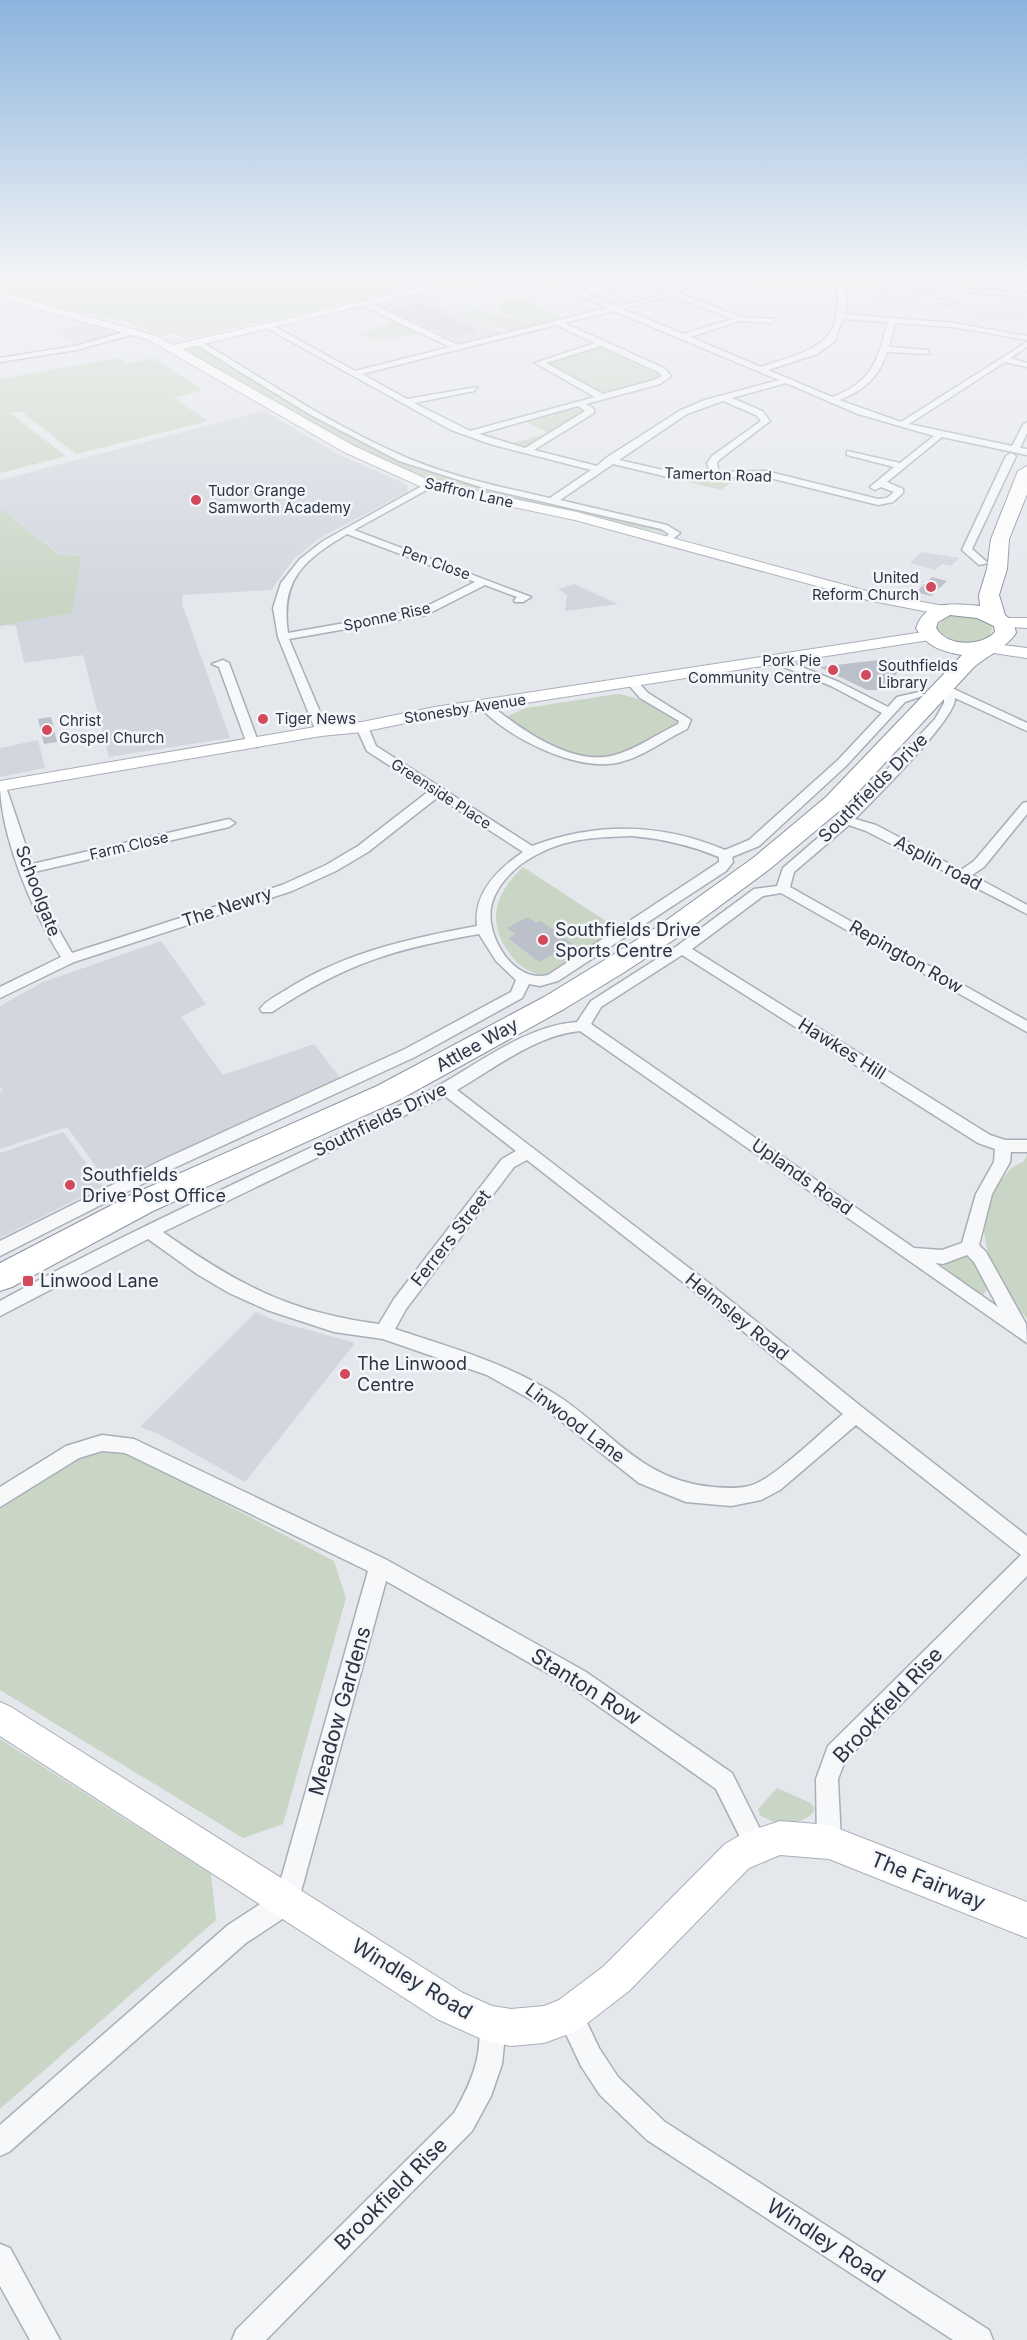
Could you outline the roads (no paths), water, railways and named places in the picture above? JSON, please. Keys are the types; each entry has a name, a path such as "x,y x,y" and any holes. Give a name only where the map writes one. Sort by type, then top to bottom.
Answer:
{"highway":[{"path":"985,648 952,646 930,634 929,619 969,595 983,563 1000,539 1026,474"},
{"path":"1000,539 998,569 989,595 989,603 1002,622"},
{"path":"945,610 974,610 1002,622"},
{"name":"Attlee Way","path":"895,722 949,686 985,648 1003,638 1002,622"},
{"name":"Attlee Way","path":"0,1278 142,1203 388,1093 578,988 666,933 762,863 834,802 895,722 937,672 930,634"}],"main road":[{"name":"Saffron Lane","path":"234,383 348,449 429,485 578,516 873,597 945,610"},
{"name":"Saffron Lane","path":"873,597 898,608 930,634"},
{"path":"1002,622 1027,622"},
{"path":"1002,622 1027,640"},
{"name":"Stonesby Avenue","path":"0,786 321,731 362,727 435,712 778,661 930,634"},
{"path":"985,648 1027,654"},
{"name":"Windley Road","path":"0,1718 450,2006 493,2025 518,2027 543,2023 570,2014"},
{"path":"570,2014 615,1979 737,1856 756,1845 780,1838 829,1842"},
{"name":"The Fairway","path":"829,1842 1027,1920"}],"street":[{"name":"Saffron Lane","path":"266,383 379,449 455,477 670,529 674,535 667,541"},
{"path":"369,383 469,434 597,469"},
{"path":"456,383 462,390"},
{"path":"576,383 602,397"},
{"path":"469,434 653,383"},
{"path":"552,501 609,460 684,412 778,383"},
{"path":"791,383 902,425 1012,453 1027,452"},
{"path":"831,400 863,383"},
{"path":"902,425 966,383"},
{"path":"403,402 474,389"},
{"path":"715,474 711,463 715,458 765,421 759,413 724,398"},
{"path":"526,451 591,411 579,403"},
{"path":"983,563 967,550 1027,425"},
{"path":"862,497 940,435"},
{"path":"850,453 901,466"},
{"name":"Tamerton Road","path":"609,460 664,474 766,474 883,502 890,500 900,491 880,483"},
{"path":"999,480 1026,474"},
{"path":"321,731 283,637 278,618 282,596 288,582 316,550 345,530 429,485"},
{"name":"Pen Close","path":"345,530 527,597"},
{"name":"Sponne Rise","path":"283,637 422,612 485,581"},
{"path":"725,855 726,862 721,868 553,978 540,982 524,978 511,970 496,954 482,928 485,901 493,886 518,860 532,852 576,837 634,831 685,839 711,847 725,855 745,848 769,830 842,763 895,722 835,684 778,661"},
{"path":"218,664 223,663 253,744"},
{"path":"485,706 503,722 548,746 586,759 615,759 683,726 685,720 677,713 646,699 633,683"},
{"path":"949,686 1027,727"},
{"name":"Southfields Drive","path":"783,889 788,871 847,820 939,721 950,703 949,686"},
{"name":"Greenside Place","path":"362,727 370,748 532,852"},
{"name":"Schoolgate","path":"0,786 28,868 56,939 69,958"},
{"name":"The Newry","path":"0,993 69,958 287,888 331,868 363,849 425,799 438,792"},
{"path":"962,876 979,864 1026,809"},
{"name":"Asplin road","path":"847,820 872,828 1027,910"},
{"name":"Farm Close","path":"28,868 230,823"},
{"path":"583,1026 586,1016 596,1004 682,949 759,892 783,889"},
{"name":"Repington Row","path":"783,889 1027,1027"},
{"path":"267,1009 307,983 362,956 418,940 482,928"},
{"name":"Hawkes Hill","path":"682,949 976,1134 1004,1146"},
{"path":"0,1249 166,1165 410,1053 517,995 524,978"},
{"name":"Southfields Drive","path":"0,1309 148,1230 446,1089 555,1029 583,1026"},
{"name":"Uplands Road","path":"583,1026 1023,1333"},
{"name":"Helmsley Road","path":"446,1089 704,1289 856,1414 1027,1548"},
{"path":"970,1247 984,1194 1002,1162 1004,1146 1027,1146"},
{"name":"Ferrers Street","path":"384,1332 400,1304 508,1163 526,1153"},
{"name":"Linwood Lane","path":"148,1230 211,1274 273,1305 334,1325 384,1332 475,1362 519,1382 580,1423 646,1477 686,1493 731,1497 754,1494 772,1484 856,1414"},
{"path":"908,1252 932,1258 943,1257 970,1247"},
{"path":"970,1247 980,1257 1023,1333"},
{"path":"0,1498 73,1452 102,1443 127,1445 380,1567"},
{"name":"Brookfield Rise","path":"829,1842 827,1779 836,1754 1027,1562"},
{"name":"Stanton Row","path":"380,1567 578,1679 709,1768 724,1781 735,1797 756,1845"},
{"name":"Meadow Gardens","path":"287,1901 380,1567"},
{"path":"0,2143 237,1934 287,1901"},
{"name":"Windley Road","path":"570,2014 590,2057 609,2086 656,2132 979,2340"},
{"name":"Brookfield Rise","path":"246,2340 462,2122 482,2092 493,2050 493,2025"},
{"path":"0,2258 46,2340"}],"place":[{"name":"Tudor Grange Samworth Academy","path":"196,500"},
{"name":"United Reform Church","path":"931,587"},
{"name":"Pork Pie Community Centre","path":"833,670"},
{"name":"Southfields Library","path":"866,675"},
{"name":"Tiger News","path":"263,719"},
{"name":"Christ Gospel Church","path":"47,730"},
{"name":"Southfields Drive Sports Centre","path":"543,940"},
{"name":"Southfields Drive Post Office","path":"70,1185"},
{"name":"Linwood Lane","path":"28,1281"},
{"name":"The Linwood Centre","path":"345,1374"}]}
